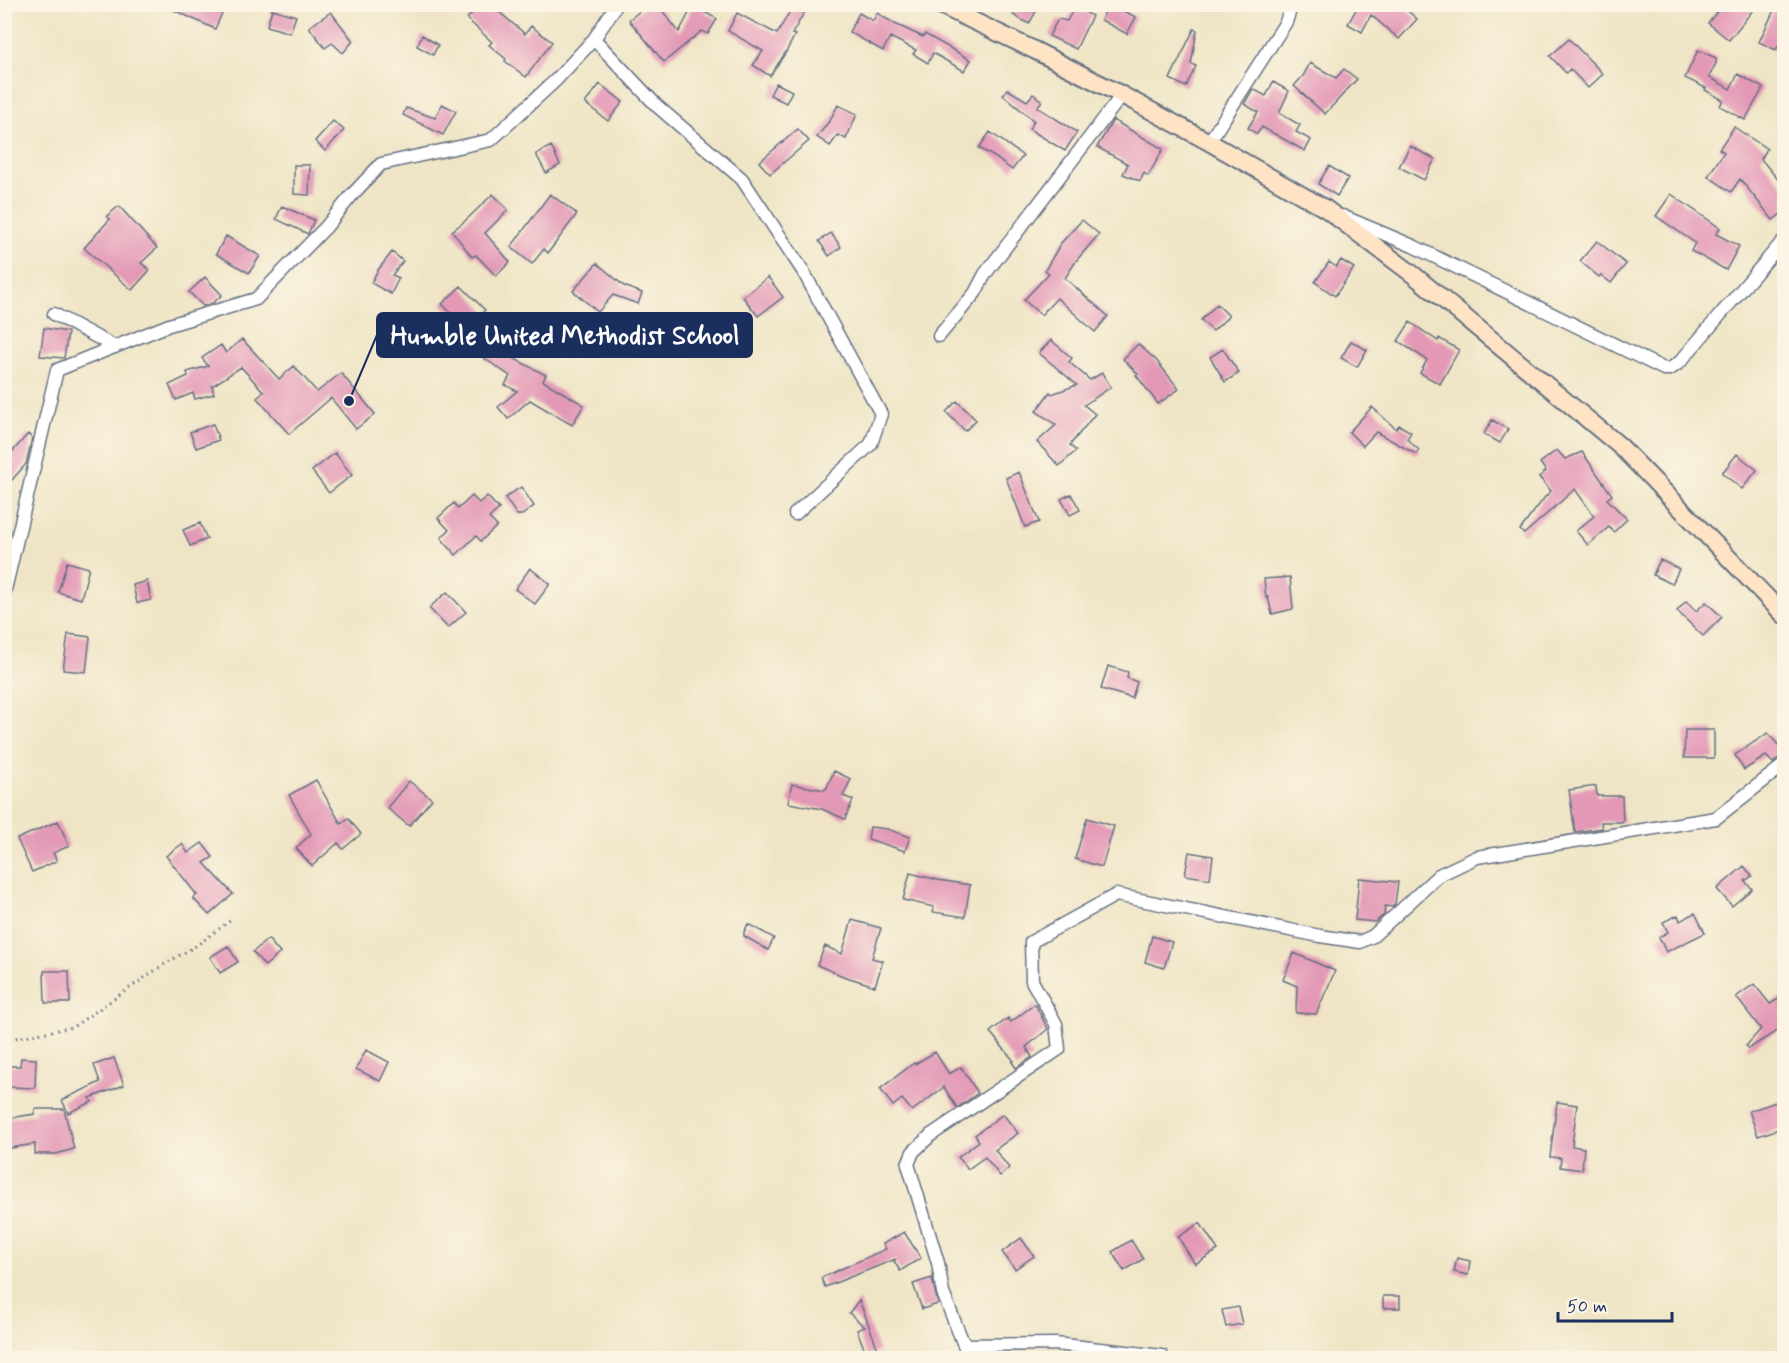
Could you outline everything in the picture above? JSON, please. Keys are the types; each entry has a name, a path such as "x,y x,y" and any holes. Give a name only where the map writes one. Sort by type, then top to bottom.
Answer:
{"street":[{"path":"4,594 57,370 169,325 256,299 326,227 381,164 491,140 556,80 594,39 617,4"},
{"path":"938,4 1122,95 1209,141 1326,208 1413,246 1664,369 1670,369 1680,362 1785,240"},
{"path":"1209,141 1286,22 1292,4"},
{"path":"594,39 657,106 742,179 802,271 881,414 871,444 795,514"},
{"path":"939,336 975,293 985,274 1122,95"},
{"path":"1326,208 1414,276 1621,447 1783,612"},
{"path":"54,314 115,347"},
{"path":"1163,1359 1162,1356 1055,1344 964,1345 943,1293 938,1263 908,1164 913,1152 930,1135 1059,1049 1056,1024 1032,981 1030,942 1116,895 1360,942 1373,936 1439,875 1477,857 1716,818 1785,765"}],"path":[{"path":"4,1040 74,1027 231,920"}],"building":[{"path":"161,4 226,4 215,29"},
{"path":"480,4 490,4 525,34 531,26 552,42 526,77 505,61 506,59 489,45 492,42 467,19"},
{"path":"648,4 657,4 679,32 694,4 710,4 706,13 717,19 708,34 702,31 664,62 629,20"},
{"path":"794,4 809,4 792,34 795,35 786,52 770,76 753,65 763,51 728,31 737,13 777,34"},
{"path":"1018,4 1040,4 1029,24 1013,15"},
{"path":"1109,4 1136,17 1127,34 1101,20"},
{"path":"1359,4 1400,4 1417,19 1399,39 1371,15 1362,32 1348,24"},
{"path":"1723,4 1758,4 1729,40 1708,23"},
{"path":"1777,4 1785,4 1785,33 1776,50 1759,42"},
{"path":"1075,6 1092,16 1076,49 1049,36 1058,19 1067,21"},
{"path":"272,9 296,16 290,33 267,26"},
{"path":"331,12 353,41 343,53 332,43 325,48 309,27"},
{"path":"859,13 873,21 877,13 923,37 925,34 971,60 964,71 933,53 928,63 913,54 916,50 890,37 883,51 849,32"},
{"path":"1194,29 1197,30 1191,64 1196,66 1186,87 1170,79"},
{"path":"422,35 438,45 433,55 417,46"},
{"path":"1569,39 1603,74 1588,88 1570,69 1566,73 1550,56"},
{"path":"1698,50 1716,58 1709,77 1730,89 1738,74 1763,88 1745,120 1720,106 1723,100 1705,90 1706,88 1685,78"},
{"path":"1310,63 1336,78 1344,69 1357,79 1325,114 1294,86"},
{"path":"1273,82 1289,91 1279,113 1300,125 1296,132 1311,140 1305,151 1262,127 1257,134 1248,128 1258,112 1244,104 1253,89 1266,96"},
{"path":"776,83 792,91 786,103 770,95"},
{"path":"600,84 623,102 608,121 585,103"},
{"path":"1007,89 1027,101 1033,94 1042,101 1037,107 1077,132 1065,151 1029,129 1034,121 1003,95"},
{"path":"442,104 456,111 443,135 403,115 406,108 435,118"},
{"path":"838,105 857,114 846,139 838,135 830,146 817,137"},
{"path":"1113,120 1163,149 1148,176 1144,173 1140,181 1123,174 1128,164 1097,147"},
{"path":"333,121 344,130 325,151 315,141"},
{"path":"1734,127 1767,149 1761,159 1785,188 1785,211 1773,220 1740,179 1731,192 1708,176 1724,152 1719,149"},
{"path":"798,129 809,141 770,174 759,162"},
{"path":"990,132 1023,156 1012,170 979,148"},
{"path":"551,146 560,165 546,173 536,154"},
{"path":"1410,146 1435,159 1424,180 1399,167"},
{"path":"294,165 310,165 309,195 294,194"},
{"path":"1329,166 1348,178 1337,196 1318,184"},
{"path":"493,194 508,210 485,233 510,262 496,276 476,255 472,257 452,231"},
{"path":"550,194 577,214 548,253 544,249 532,264 511,247"},
{"path":"1671,194 1720,228 1716,234 1739,246 1726,270 1691,251 1695,243 1656,216"},
{"path":"119,206 157,248 141,263 150,270 132,290 84,248 110,219 107,216"},
{"path":"282,206 314,220 308,234 276,219"},
{"path":"1082,220 1099,234 1065,278 1108,316 1095,332 1057,298 1041,315 1024,300 1049,273 1045,270 1061,243"},
{"path":"831,233 841,247 829,256 819,241"},
{"path":"226,236 260,256 249,273 216,254"},
{"path":"1597,241 1626,264 1611,283 1601,275 1599,277 1580,261"},
{"path":"392,252 403,261 392,275 399,278 391,294 371,283"},
{"path":"1341,260 1354,268 1335,296 1315,282 1329,262 1336,267"},
{"path":"597,263 624,286 642,293 638,304 613,295 598,312 573,291"},
{"path":"205,277 222,295 213,303 203,306 189,292"},
{"path":"768,277 783,297 758,316 743,297"},
{"path":"461,286 485,310 476,319 499,336 502,332 521,346 513,358 546,375 543,381 584,405 572,425 530,400 508,419 498,407 517,391 505,385 510,376 484,358 486,355 467,340 472,333 442,304"},
{"path":"1217,304 1229,316 1213,331 1201,320"},
{"path":"1410,322 1438,341 1439,338 1459,350 1440,384 1420,373 1427,360 1398,341"},
{"path":"44,328 68,332 64,358 40,356"},
{"path":"242,339 279,379 294,366 317,392 341,373 375,414 356,429 331,398 289,434 257,398 264,392 241,367 212,386 214,394 195,399 193,393 176,400 169,385 188,376 187,372 208,366 202,358 221,345 226,353"},
{"path":"1051,340 1072,358 1069,362 1090,380 1102,373 1111,387 1084,405 1095,414 1070,445 1076,451 1059,466 1037,442 1056,425 1036,411 1050,392 1052,394 1077,385 1039,353"},
{"path":"1351,341 1367,350 1357,367 1341,358"},
{"path":"1138,344 1156,360 1179,389 1158,404 1136,375 1138,374 1123,359"},
{"path":"1223,349 1239,373 1225,382 1210,357"},
{"path":"957,401 976,420 965,431 946,412"},
{"path":"1372,407 1396,429 1399,425 1411,432 1407,439 1419,450 1416,454 1376,432 1363,446 1349,432"},
{"path":"1492,420 1508,429 1500,443 1484,434"},
{"path":"213,424 219,440 196,448 190,432"},
{"path":"28,434 32,438 26,464 4,489 4,461"},
{"path":"1557,450 1565,459 1582,452 1612,495 1607,499 1627,519 1614,532 1609,527 1588,545 1576,531 1594,516 1575,489 1524,534 1520,530 1551,491 1539,477 1546,471 1540,463"},
{"path":"335,453 352,475 329,493 312,471"},
{"path":"1737,454 1757,470 1742,489 1722,473"},
{"path":"1019,472 1039,522 1025,527 1006,478"},
{"path":"521,487 534,506 522,515 517,515 505,498"},
{"path":"1071,494 1080,510 1070,515 1061,499"},
{"path":"472,496 479,503 487,496 499,509 489,518 497,526 481,541 476,536 456,555 441,538 449,530 438,518 454,503 458,509"},
{"path":"200,523 207,539 190,546 183,530"},
{"path":"1660,560 1679,569 1672,584 1653,575"},
{"path":"67,562 89,568 81,599 58,592"},
{"path":"530,568 550,584 535,604 515,589"},
{"path":"1290,577 1293,609 1272,614 1268,597 1266,598 1264,579"},
{"path":"147,581 151,600 137,603 133,585"},
{"path":"447,592 466,612 448,628 429,608"},
{"path":"1686,601 1696,611 1706,602 1722,617 1703,636 1677,611"},
{"path":"68,634 90,637 86,672 63,670"},
{"path":"1108,666 1128,672 1127,678 1137,682 1132,698 1101,689"},
{"path":"1685,730 1714,730 1714,758 1684,758"},
{"path":"1768,733 1785,753 1785,757 1773,763 1766,756 1744,770 1735,755"},
{"path":"834,771 851,779 843,796 853,800 845,819 822,809 788,803 792,784 824,790"},
{"path":"316,780 341,824 348,818 361,834 343,849 338,843 312,866 296,848 311,834 289,795"},
{"path":"409,781 432,799 409,826 387,808"},
{"path":"1596,786 1597,796 1622,796 1623,822 1601,822 1602,828 1575,832 1569,790"},
{"path":"1087,818 1114,826 1102,867 1075,859"},
{"path":"58,821 69,846 53,853 57,861 32,872 17,839"},
{"path":"870,827 887,829 910,837 905,851 868,839"},
{"path":"202,843 213,857 204,863 233,894 209,915 193,898 197,895 166,856 182,844 188,853"},
{"path":"1189,852 1213,856 1210,879 1185,875"},
{"path":"1744,866 1752,876 1745,881 1752,889 1732,906 1717,889"},
{"path":"910,873 970,885 965,917 933,912 934,907 903,900"},
{"path":"1359,878 1398,882 1395,904 1393,907 1385,906 1384,915 1375,922 1355,920"},
{"path":"1695,913 1705,933 1666,952 1659,937 1668,932 1663,922 1678,915 1680,921"},
{"path":"852,920 881,928 872,958 883,961 875,986 817,965 825,946 842,954"},
{"path":"748,924 774,938 768,950 744,936"},
{"path":"1152,936 1172,942 1164,968 1145,962"},
{"path":"268,939 280,953 265,966 253,952"},
{"path":"228,946 238,962 220,973 210,957"},
{"path":"1294,953 1335,971 1316,1014 1296,1013 1297,986 1283,980"},
{"path":"44,971 69,971 70,1003 45,1003"},
{"path":"1754,984 1770,1004 1785,995 1785,1026 1748,1049 1746,1046 1761,1029 1736,997"},
{"path":"1035,1004 1048,1029 1026,1047 1032,1057 1016,1068 1012,1062 1014,1061 990,1032 1008,1018 1011,1022"},
{"path":"366,1050 389,1062 380,1081 356,1069"},
{"path":"935,1052 949,1074 961,1067 978,1093 957,1108 944,1087 912,1111 902,1099 893,1106 880,1089 914,1063"},
{"path":"21,1058 36,1059 35,1088 8,1087 9,1066 20,1066"},
{"path":"114,1058 124,1085 90,1098 92,1102 68,1113 62,1100 100,1082 94,1065"},
{"path":"1785,1099 1785,1127 1758,1136 1749,1111"},
{"path":"1557,1102 1577,1105 1572,1146 1584,1148 1582,1170 1560,1167 1561,1158 1550,1157"},
{"path":"35,1109 64,1109 74,1149 56,1154 35,1154 35,1144 4,1149 4,1119 35,1114"},
{"path":"1003,1114 1018,1133 995,1150 1009,1168 1000,1176 985,1157 968,1169 958,1157 979,1141 975,1135"},
{"path":"1200,1223 1218,1250 1195,1264 1178,1237"},
{"path":"904,1232 921,1258 900,1271 894,1261 896,1259 825,1287 821,1278 886,1249 883,1244"},
{"path":"1021,1238 1034,1256 1015,1269 1002,1252"},
{"path":"1131,1240 1143,1259 1124,1271 1112,1252"},
{"path":"1457,1258 1470,1261 1468,1275 1454,1272"},
{"path":"932,1278 938,1304 922,1309 913,1284"},
{"path":"1383,1296 1400,1296 1400,1308 1383,1308"},
{"path":"859,1300 879,1352 867,1356 857,1330 865,1327 849,1313"},
{"path":"1238,1307 1242,1324 1226,1327 1222,1310"}],"place":[{"name":"Humble United Methodist School","path":"349,401"}]}
